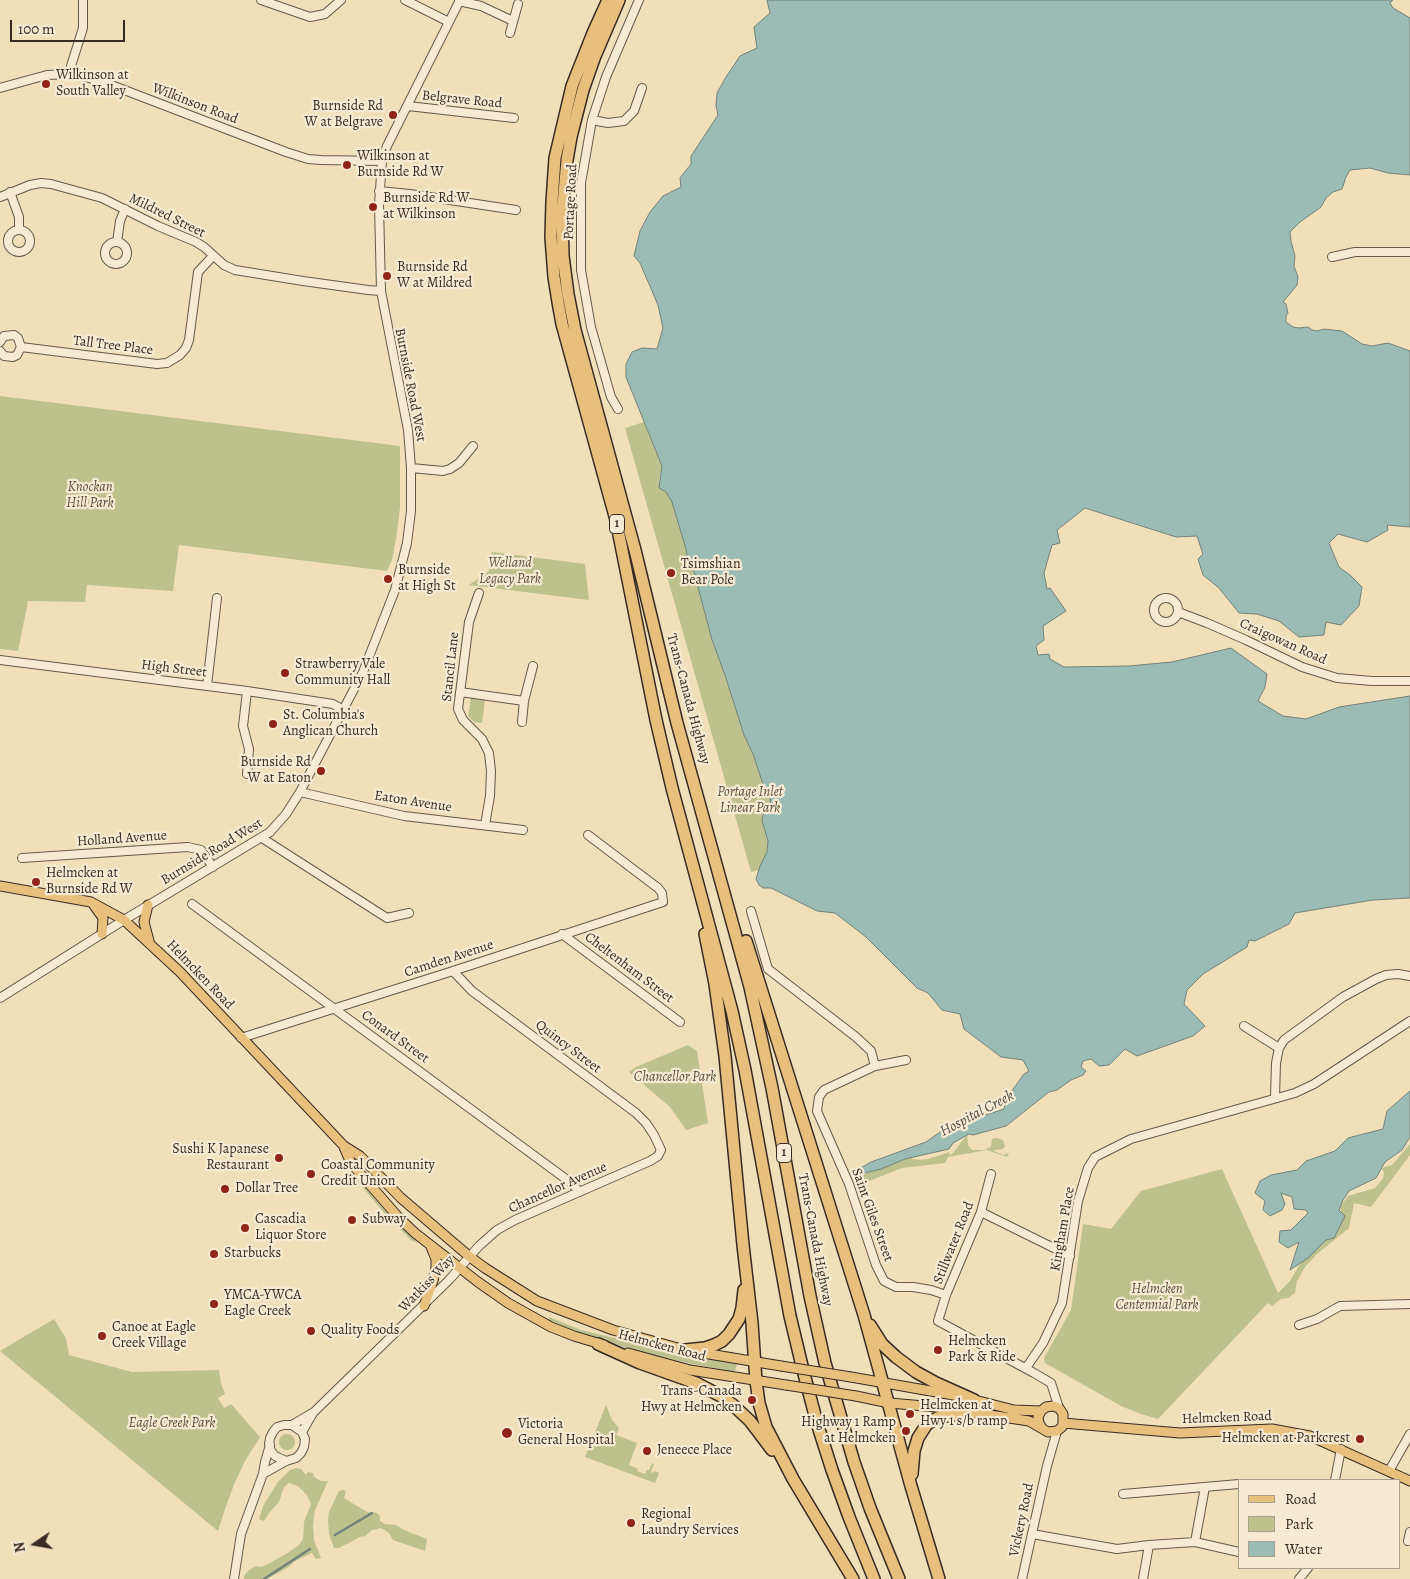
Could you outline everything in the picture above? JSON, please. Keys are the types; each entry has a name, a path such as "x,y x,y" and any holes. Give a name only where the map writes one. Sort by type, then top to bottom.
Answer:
{"highway":[{"name":"1","path":"608,0 585,51 572,86 557,150 551,237 554,277 562,324 616,520 656,720 672,788 732,1011 790,1316 803,1370 832,1470 874,1579"},
{"name":"Trans-Canada Highway","path":"620,0 595,56 583,90 571,137 562,216 563,256 568,294 575,330 636,550 677,723 737,936 756,1012 772,1088 801,1249 825,1363 854,1462 870,1508 900,1579"},
{"path":"677,723 692,752 732,894 864,1315 911,1486 939,1579"},
{"path":"672,788 678,836 704,928 715,984 729,1084 759,1404 766,1427 793,1479 853,1579"},
{"path":"685,1350 714,1345 735,1327 739,1319 743,1299 743,1245"},
{"path":"864,1315 882,1344 896,1357 936,1384 974,1400"},
{"path":"598,1344 640,1363 696,1383 720,1396 742,1412 750,1421 793,1479"},
{"path":"911,1486 914,1451 920,1433 927,1424 937,1418 967,1412"}],"main road":[{"name":"Helmcken Road","path":"0,886 91,902 124,920 180,972 344,1146 360,1156 401,1198 470,1257 537,1301 612,1330 685,1350 851,1377 974,1400 1014,1410 1041,1411"},
{"path":"91,902 103,918 102,934"},
{"path":"148,905 144,922 150,944"},
{"name":"Helmcken Road","path":"344,1146 351,1163 399,1218 430,1245 508,1303 562,1331 649,1360 682,1368 889,1403 1029,1421 1049,1430"},
{"path":"424,1306 436,1268 434,1253 430,1245"},
{"path":"1046,1407 1056,1407 1064,1420 1062,1427 1049,1430 1039,1423 1038,1416 1046,1407"},
{"name":"Helmcken Road","path":"1064,1420 1134,1430 1180,1433 1272,1428 1310,1436 1410,1481"}],"street":[{"path":"70,74 83,28 83,0"},
{"path":"261,0 310,17 324,14 341,0"},
{"path":"405,0 449,22"},
{"path":"460,0 481,6 513,21"},
{"name":"Burnside Road West","path":"0,998 148,905 262,838 277,826 300,792 363,672 400,573 409,527 411,468 406,413 380,291 378,241 382,161 460,0"},
{"name":"Portage Road","path":"618,409 611,397 591,327 581,270 581,183 592,120 606,76 640,0"},
{"path":"510,33 518,4"},
{"name":"Wilkinson Road","path":"0,88 47,75 70,74 82,76 106,83 252,140 296,155 321,160 382,161"},
{"path":"592,120 608,123 624,121 634,111 642,88"},
{"name":"Belgrave Road","path":"408,106 514,118"},
{"name":"Mildred Street","path":"0,197 30,185 51,184 102,198 158,226 196,242 224,265 235,270 380,291"},
{"path":"379,191 516,210"},
{"path":"10,192 19,217 19,230"},
{"path":"117,242 120,221 125,209"},
{"path":"1332,257 1355,252 1410,252"},
{"name":"Tall Tree Place","path":"21,347 157,364 167,363 180,355 186,348 189,340 198,272 213,256"},
{"name":"Tall Tree Place","path":"0,342 4,336 9,335 14,336 21,342 17,355 13,357 4,356 0,350"},
{"path":"411,468 443,471 459,463 473,446"},
{"name":"Stancil Lane","path":"479,593 469,622 458,709 467,725 482,739 490,753 490,796 486,825"},
{"path":"207,686 217,598"},
{"name":"Craigowan Road","path":"1178,612 1238,636 1302,667 1336,678 1372,681 1410,681"},
{"name":"High Street","path":"0,660 247,691 332,704 343,710"},
{"path":"522,722 524,701 533,666"},
{"path":"247,691 242,726 248,748 247,774"},
{"path":"460,692 524,701"},
{"name":"Eaton Avenue","path":"300,792 404,816 523,830"},
{"name":"Camden Avenue","path":"241,1038 663,902 663,897 658,888 588,835"},
{"path":"262,838 387,918 409,913"},
{"name":"Holland Avenue","path":"22,858 188,847 201,850 213,868"},
{"name":"Conard Street","path":"192,904 570,1182 580,1192"},
{"path":"751,911 768,969 856,1037 871,1051 875,1066 906,1060"},
{"name":"Cheltenham Street","path":"562,934 680,1022"},
{"name":"Quincy Street","path":"453,971 472,991 636,1113 650,1129 661,1150"},
{"path":"1276,1097 1276,1063 1279,1048 1284,1040 1343,997 1368,983 1386,975 1410,976"},
{"name":"Kingham Place","path":"1026,1368 1043,1343 1062,1302 1078,1200 1088,1168 1095,1157 1131,1139 1295,1093 1314,1084 1410,1021"},
{"path":"1244,1026 1279,1048"},
{"name":"Saint Giles Street","path":"875,1066 824,1090 818,1097 817,1111 849,1184 876,1265 884,1281 896,1287 913,1287 946,1295"},
{"name":"Chancellor Avenue","path":"470,1257 488,1238 506,1224 650,1161 658,1156 661,1150"},
{"name":"Stillwater Road","path":"991,1174 981,1212 946,1295 938,1321 1026,1368"},
{"path":"981,1212 1070,1256"},
{"name":"Watkiss Way","path":"292,1425 314,1412 424,1306 470,1257"},
{"path":"1299,1325 1317,1319 1340,1306 1410,1304"},
{"path":"1026,1368 1051,1383 1056,1407"},
{"name":"Watkiss Way","path":"302,1432 314,1412"},
{"path":"263,1474 286,1461 296,1458 301,1453 304,1447 302,1432 292,1425 277,1427 272,1432 270,1438 270,1445 275,1456 286,1461"},
{"name":"Vickery Road","path":"1022,1579 1047,1466 1049,1430"},
{"path":"1389,1471 1410,1434"},
{"path":"234,1579 241,1534 263,1474 264,1462 270,1445"},
{"path":"1335,1479 1341,1449"},
{"path":"1123,1494 1238,1484"},
{"path":"1195,1542 1205,1487"},
{"path":"1408,1541 1410,1532"},
{"path":"1032,1534 1118,1549 1195,1542 1238,1552"},
{"path":"1143,1579 1149,1545"}],"green space":[{"name":"Knockan Hill Park","path":"0,396 400,446 400,508 392,560 387,571 179,545 173,591 87,585 85,602 28,601 18,651 0,649"},
{"name":"Portage Inlet Linear Park","path":"644,422 662,466 659,481 672,502 688,562 693,568 712,641 744,735 753,754 764,787 770,797 771,809 763,815 762,820 768,841 767,852 759,870 751,872 625,428"},
{"name":"Welland Legacy Park","path":"492,552 585,564 589,600 469,585 489,571"},
{"path":"471,698 485,700 482,723 474,722 468,716"},
{"name":"Chancellor Park","path":"688,1045 697,1051 708,1123 686,1130 670,1107 629,1072 636,1067"},
{"path":"967,1135 968,1145 972,1150 984,1150 991,1147 992,1139 996,1138 1003,1140 1005,1146 1003,1149 994,1151 1003,1155 1009,1153 1007,1157 987,1150 948,1157 945,1163 902,1168 864,1183 862,1175 911,1157 912,1159 920,1160 950,1152 949,1155 952,1154"},
{"name":"Helmcken Centennial Park","path":"1410,1144 1410,1155 1371,1207 1354,1203 1349,1228 1317,1254 1305,1267 1297,1281 1295,1293 1288,1298 1281,1299 1272,1306 1268,1303 1158,1419 1121,1406 1045,1363 1044,1358 1071,1310 1083,1224 1111,1229 1141,1191 1222,1169 1278,1293 1290,1281 1300,1264 1342,1214 1340,1207 1348,1196 1375,1188 1383,1178 1382,1168 1392,1165"},
{"path":"356,1177 387,1213 418,1243 412,1241 385,1214"},
{"path":"549,1317 581,1330 672,1352 737,1364 735,1372 682,1362 630,1349 564,1327 548,1320"},
{"name":"Eagle Creek Park","path":"54,1319 66,1338 69,1355 132,1372 219,1370 225,1394 218,1398 224,1408 231,1404 260,1437 235,1482 218,1531 0,1351"},
{"path":"606,1405 612,1420 619,1428 616,1435 637,1443 629,1465 645,1474 652,1463 654,1464 651,1472 659,1473 655,1483 585,1457"},
{"path":"287,1434 293,1436 295,1442 293,1448 287,1450 281,1448 279,1442 281,1436"},
{"path":"301,1469 306,1475 308,1472 313,1473 314,1477 321,1481 328,1481 315,1510 313,1525 314,1540 321,1558 316,1559 312,1553 295,1561 287,1568 267,1579 244,1579 249,1570 256,1566 261,1567 268,1564 286,1554 299,1545 303,1539 304,1522 311,1504 307,1495 298,1486 289,1483 284,1487 279,1502 264,1521 259,1519 264,1504 278,1482 290,1470"},
{"path":"339,1491 346,1491 344,1498 367,1512 377,1513 380,1516 380,1521 385,1524 396,1525 427,1539 425,1551 393,1540 389,1533 381,1528 372,1530 364,1537 362,1536 339,1548 334,1548 329,1534 329,1512"}],"water":[{"path":"767,0 1393,0 1390,3 1393,8 1410,18 1410,175 1388,173 1370,168 1350,170 1342,189 1333,192 1326,198 1321,207 1300,222 1290,232 1295,256 1294,266 1298,277 1297,285 1283,302 1286,304 1288,313 1286,322 1293,327 1308,327 1317,331 1324,329 1342,331 1362,344 1372,346 1388,343 1410,351 1410,527 1387,525 1388,530 1367,542 1338,534 1329,543 1339,567 1362,587 1359,606 1341,625 1326,622 1324,635 1299,637 1279,621 1257,614 1239,613 1219,588 1203,575 1198,559 1203,554 1197,536 1176,537 1085,508 1057,530 1060,543 1052,545 1044,573 1047,589 1050,588 1066,611 1043,626 1044,640 1036,646 1038,655 1049,654 1050,659 1064,667 1129,666 1172,662 1231,648 1267,674 1265,687 1258,701 1283,716 1306,719 1339,707 1410,696 1410,898 1373,900 1295,913 1289,924 1255,941 1249,940 1247,947 1203,974 1187,990 1184,1004 1205,1026 1193,1036 1137,1056 1125,1049 1109,1065 1099,1066 1091,1059 1083,1061 1081,1067 1086,1071 1083,1075 1071,1080 1057,1090 1049,1092 1006,1126 973,1135 969,1134 953,1143 949,1149 905,1159 881,1169 857,1175 855,1171 871,1162 926,1142 960,1118 989,1114 1004,1109 1006,1100 1024,1074 1029,1071 1023,1060 1001,1057 964,1029 960,1014 942,1010 928,993 917,988 866,937 835,913 817,911 771,888 763,888 759,885 756,879 767,852 768,841 762,820 763,815 771,809 770,797 764,787 753,754 744,735 712,640 693,568 688,562 672,502 666,492 659,488 662,466 626,377 626,364 632,352 642,348 657,349 663,328 658,305 640,263 634,256 640,231 650,212 663,196 681,187 680,178 691,164 691,156 718,115 716,106 717,93 740,56 757,48 754,27 770,13"},
{"path":"1410,1091 1410,1137 1402,1150 1385,1162 1376,1178 1349,1191 1339,1210 1345,1216 1334,1238 1326,1240 1308,1258 1290,1270 1299,1242 1288,1248 1279,1242 1280,1231 1291,1230 1308,1213 1306,1210 1294,1209 1292,1197 1281,1193 1285,1204 1282,1210 1270,1216 1263,1210 1265,1201 1255,1193 1260,1181 1271,1175 1297,1170 1306,1161 1335,1151 1348,1138 1383,1129 1387,1111"}],"waterway":[{"name":"Hospital Creek","path":"335,1535 372,1513"},
{"name":"Hospital Creek","path":"264,1579 310,1549"}],"place":[{"name":"Wilkinson at South Valley","path":"46,84"},
{"name":"Burnside Rd W at Belgrave","path":"393,115"},
{"name":"Wilkinson at Burnside Rd W","path":"347,165"},
{"name":"Burnside Rd W at Wilkinson","path":"373,207"},
{"name":"Burnside Rd W at Mildred","path":"387,276"},
{"name":"Tsimshian Bear Pole","path":"671,573"},
{"name":"Burnside at High St","path":"388,579"},
{"name":"Strawberry Vale Community Hall","path":"285,673"},
{"name":"St. Columbia's Anglican Church","path":"273,724"},
{"name":"Burnside Rd W at Eaton","path":"321,771"},
{"name":"Helmcken at Burnside Rd W","path":"36,882"},
{"name":"Sushi K Japanese Restaurant","path":"279,1158"},
{"name":"Coastal Community Credit Union","path":"311,1174"},
{"name":"Dollar Tree","path":"225,1189"},
{"name":"Subway","path":"352,1220"},
{"name":"Cascadia Liquor Store","path":"245,1228"},
{"name":"Starbucks","path":"214,1254"},
{"name":"YMCA-YWCA Eagle Creek","path":"214,1304"},
{"name":"Quality Foods","path":"311,1331"},
{"name":"Canoe at Eagle Creek Village","path":"102,1336"},
{"name":"Helmcken Park & Ride","path":"938,1350"},
{"name":"Trans-Canada Hwy at Helmcken","path":"752,1400"},
{"name":"Helmcken at Hwy 1 s/b ramp","path":"910,1414"},
{"name":"Highway 1 Ramp at Helmcken","path":"906,1431"},
{"name":"Victoria General Hospital","path":"507,1433"},
{"name":"Helmcken at Parkcrest","path":"1360,1439"},
{"name":"Jeneece Place","path":"647,1451"},
{"name":"Regional Laundry Services","path":"631,1523"}]}
